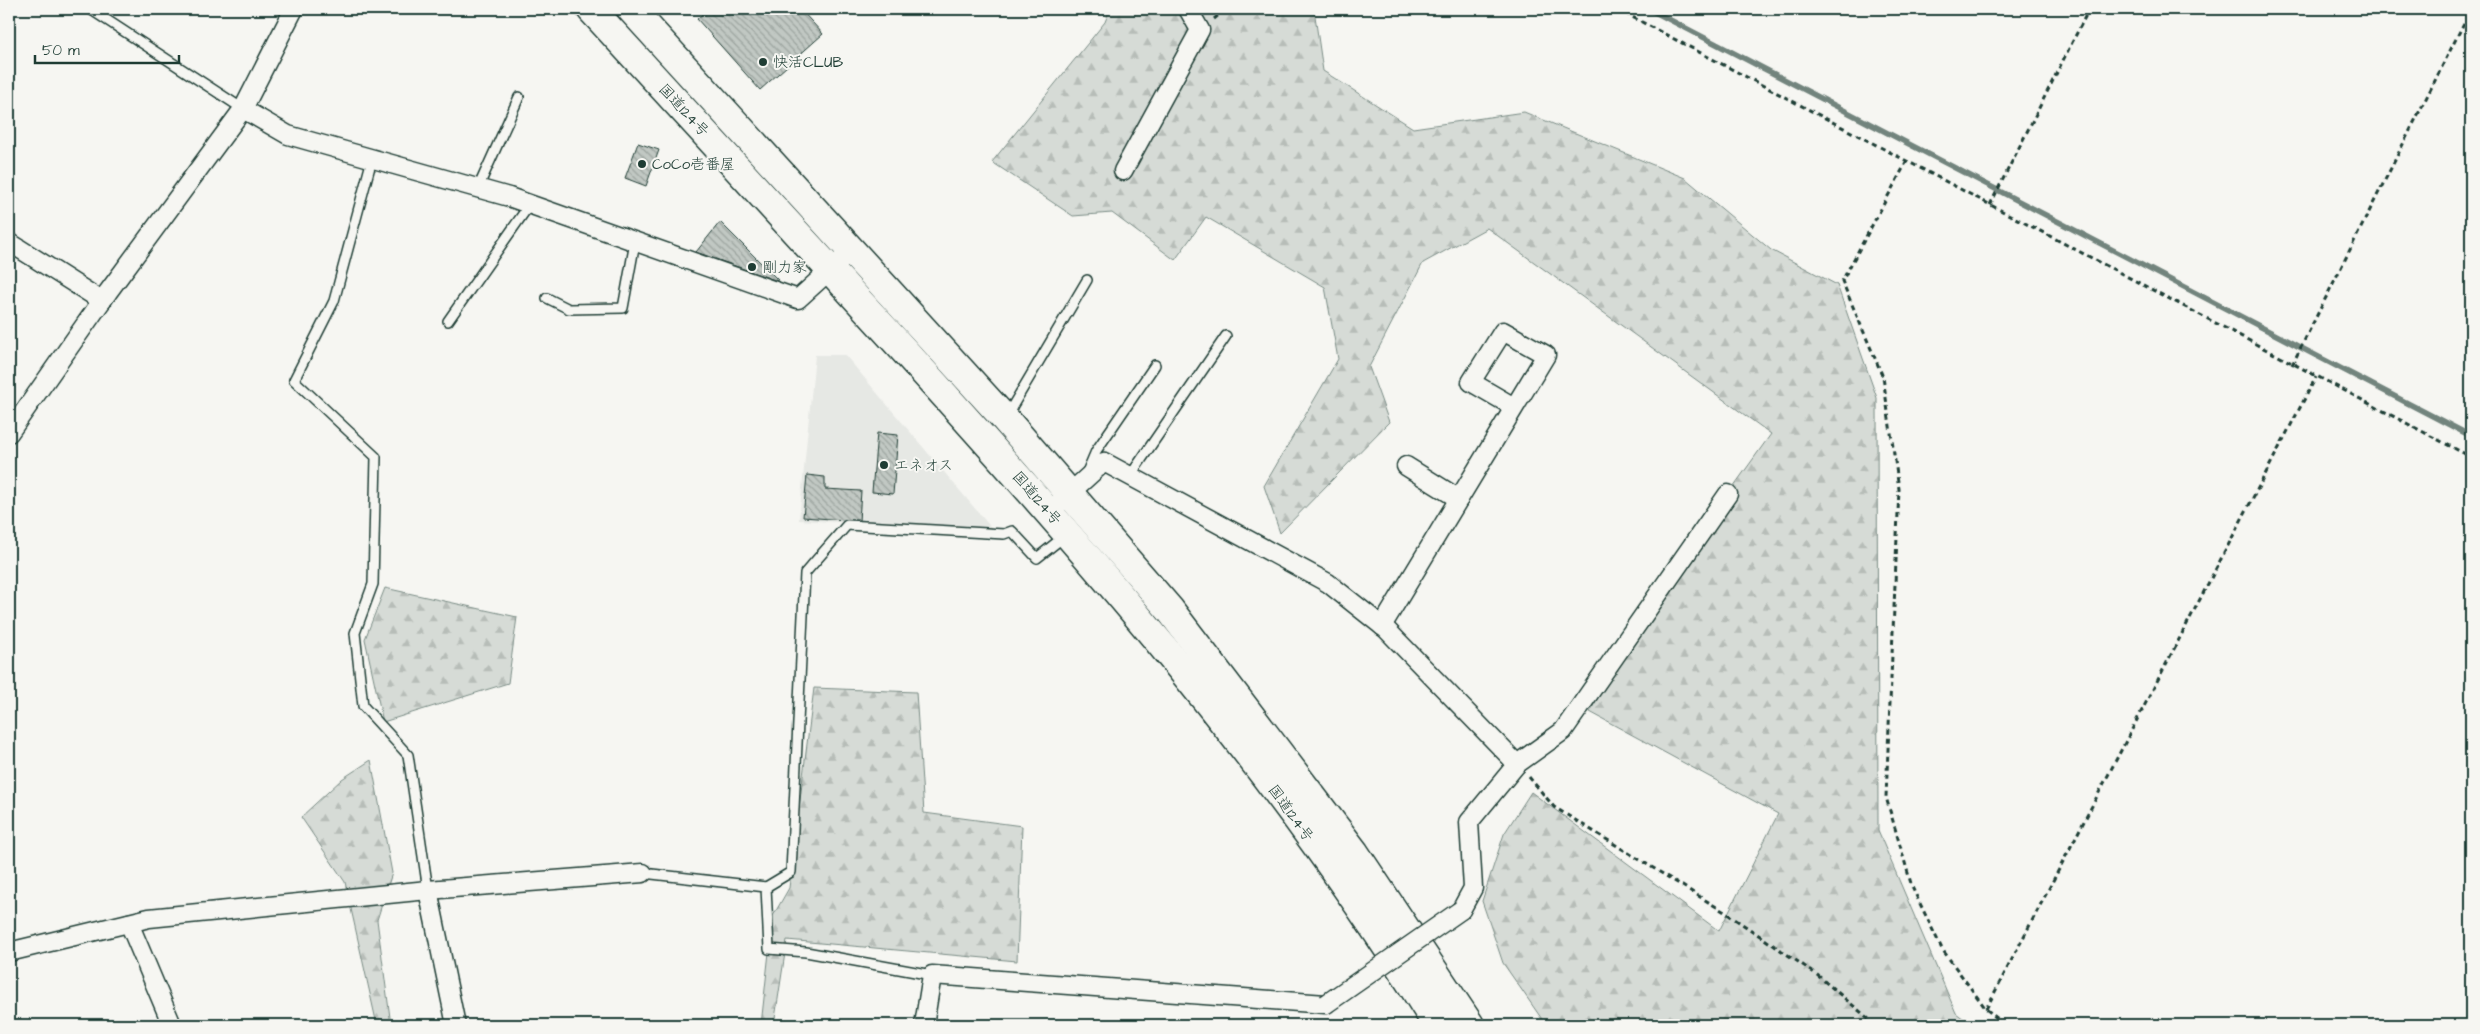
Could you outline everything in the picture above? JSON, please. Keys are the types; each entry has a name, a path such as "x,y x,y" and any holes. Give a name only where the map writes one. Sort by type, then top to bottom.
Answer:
{"highway":[{"name":"国道124号","path":"590,9 1068,533 1150,630 1239,742 1332,868 1437,1025"},
{"name":"国道124号","path":"631,9 1005,419 1077,486 1355,853 1470,1025"}],"street":[{"path":"9,433 102,301 243,109 294,9"},
{"path":"1123,171 1200,30 1188,9"},
{"path":"243,109 288,135 530,204 798,299 851,251"},
{"path":"9,242 102,301"},
{"path":"1382,626 1546,355 1503,331 1470,382 1514,407"},
{"path":"1049,512 1104,462 1328,583 1382,626 1517,764"},
{"path":"1406,466 1459,499"},
{"path":"924,1025 932,975 1326,1004 1461,910 1473,888 1470,822 1517,764 1563,731 1728,494"},
{"path":"9,952 149,918 428,890 643,873"},
{"path":"428,890 456,1025"},
{"path":"129,923 172,1025"}],"lane":[{"path":"90,9 243,109"},
{"path":"478,188 519,97"},
{"path":"372,159 334,301 294,380 376,457 373,584 355,633 362,706 408,755 428,890"},
{"path":"448,321 530,204"},
{"path":"547,298 570,309 623,308 635,242"},
{"path":"1005,419 1087,280"},
{"path":"1130,476 1226,336"},
{"path":"1077,486 1096,451 1155,365"},
{"path":"643,873 766,887 791,872 805,573 847,525 1004,534 1012,531 1037,558 1068,533"},
{"path":"766,887 769,949 806,952 932,975"}],"path":[{"path":"1617,9 2471,458"},
{"path":"1990,205 2089,9"},
{"path":"2292,364 2471,9"},
{"path":"1907,161 1842,281 1884,377 1899,489 1886,797 1912,887 1942,949 1986,1009 2005,1025"},
{"path":"1986,1009 2316,377"},
{"path":"1517,764 1554,807 1723,911 1800,963 1876,1025"}],"shaded area":[{"path":"815,355 845,355 994,531 799,520"}],"green space":[{"path":"1110,9 1314,9 1323,71 1413,128 1524,112 1685,178 1771,250 1837,285 1877,398 1878,831 1956,1013 1972,1025 1546,1025 1503,963 1482,901 1504,834 1531,792 1719,931 1778,814 1590,712 1643,613 1771,434 1487,228 1423,263 1369,367 1389,422 1280,533 1264,486 1338,359 1325,287 1206,217 1175,260 1112,213 1073,216 992,162 1105,22"},
{"path":"385,588 517,617 508,683 383,722 365,639"},
{"path":"814,688 916,692 924,813 1022,826 1017,961 787,940 774,1025 761,1025 773,916 789,888"},
{"path":"371,760 392,873 377,920 391,1025 377,1025 345,882 301,817 342,779"}],"building":[{"name":"快活CLUB","path":"708,9 800,9 823,34 760,90 697,19"},
{"name":"CoCo壱番屋","path":"638,143 659,150 646,186 625,178"},
{"name":"剛力家","path":"720,222 780,282 696,252"},
{"path":"877,433 898,435 893,494 872,492"},
{"path":"807,475 825,477 825,489 861,491 859,521 803,517"}],"waterway":[{"path":"1649,9 2471,436"}],"place":[{"name":"快活CLUB","path":"763,62"},
{"name":"CoCo壱番屋","path":"642,164"},
{"name":"剛力家","path":"752,267"},
{"name":"エネオス","path":"884,465"}]}
